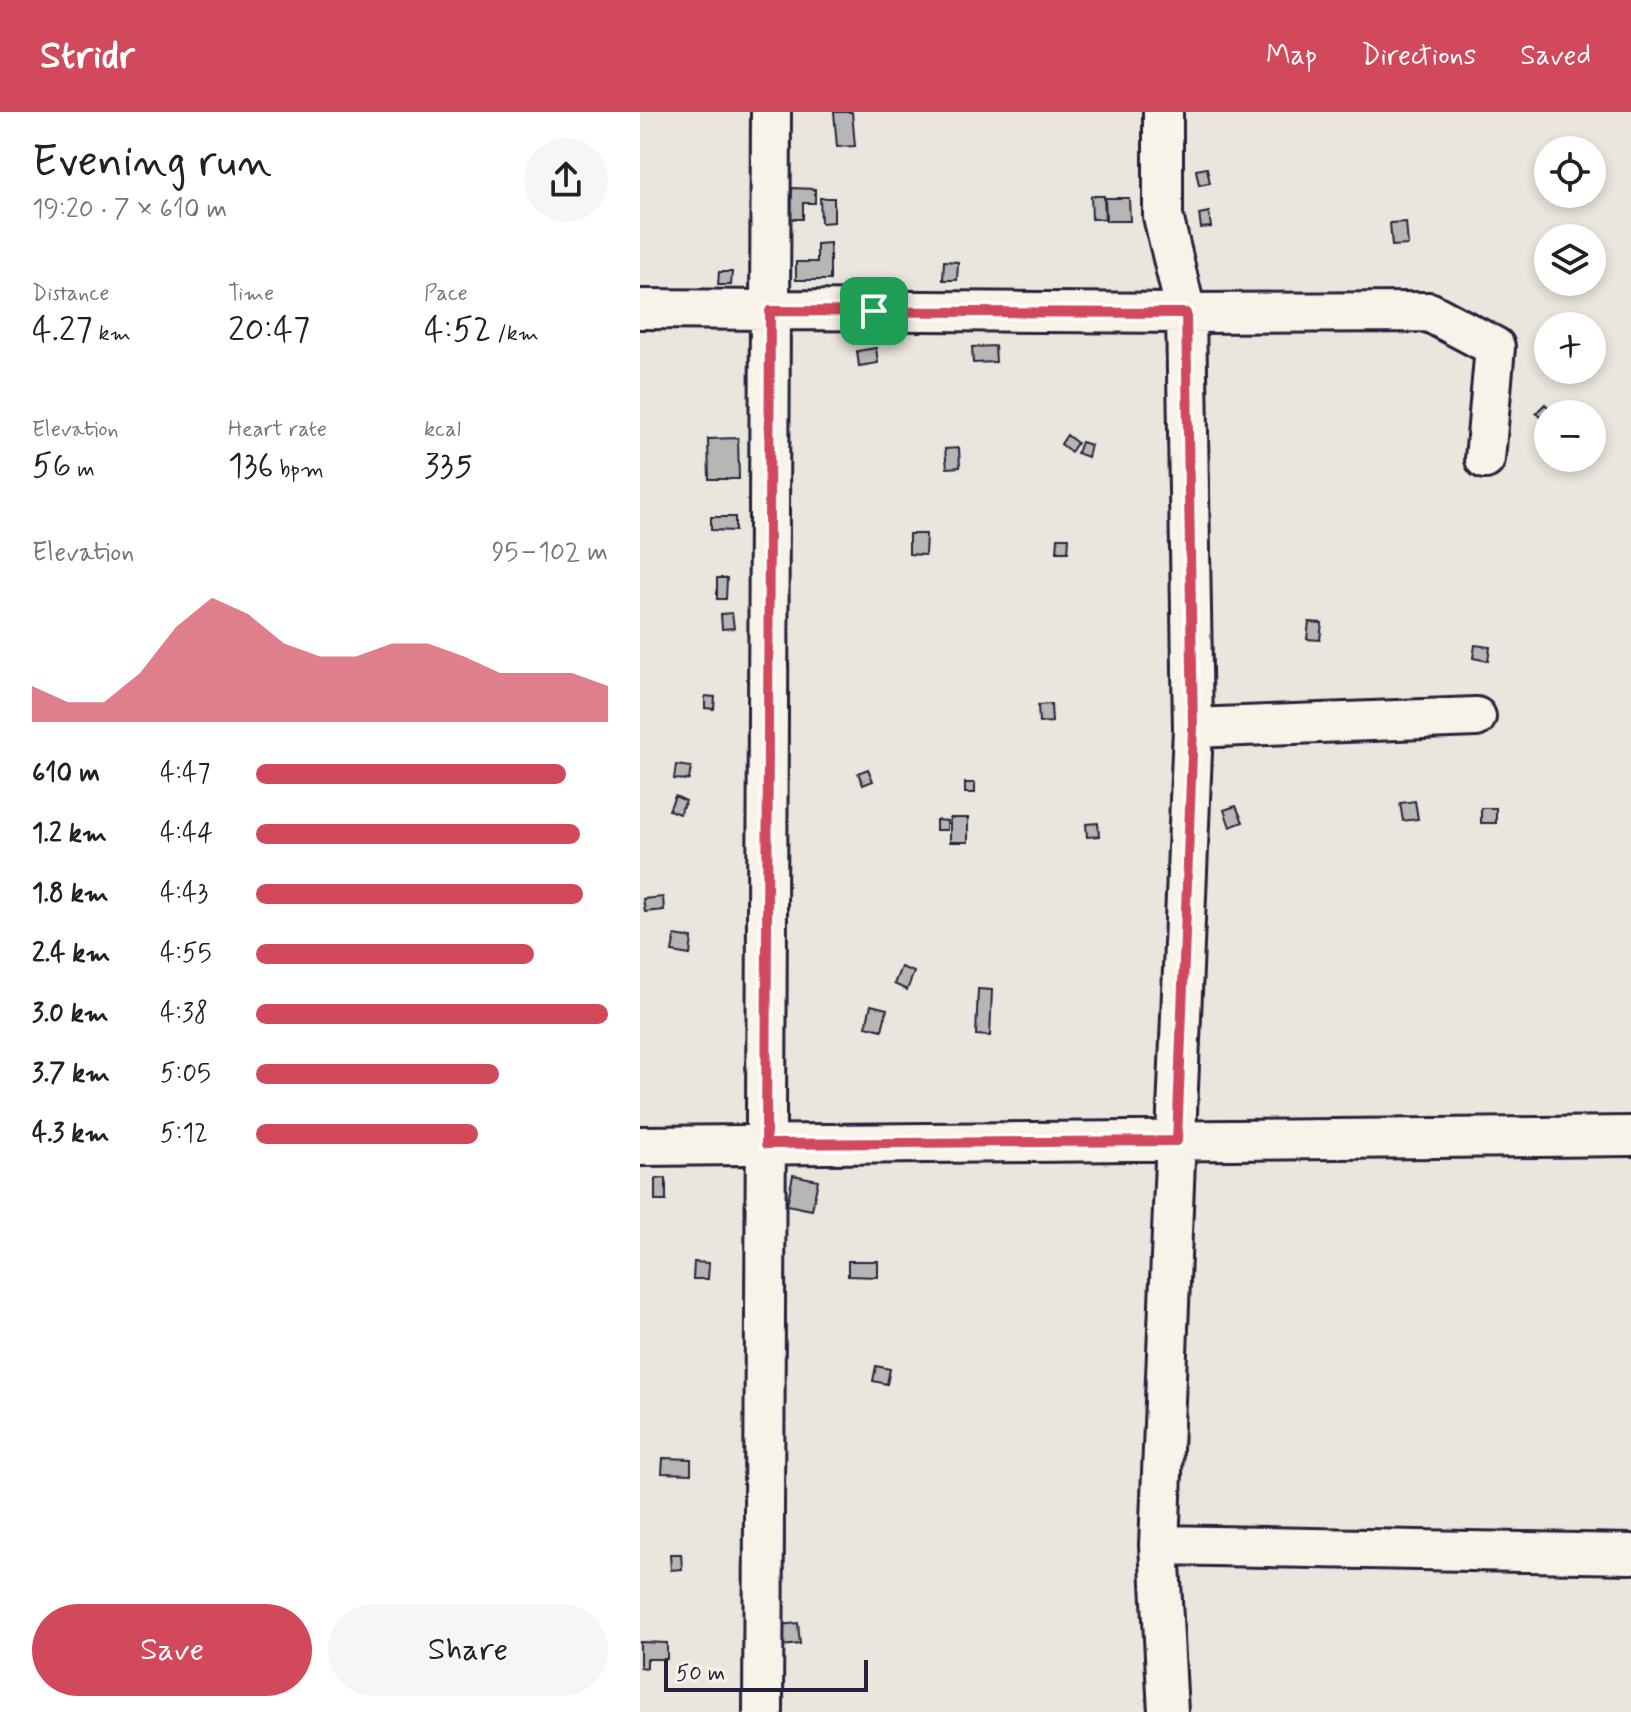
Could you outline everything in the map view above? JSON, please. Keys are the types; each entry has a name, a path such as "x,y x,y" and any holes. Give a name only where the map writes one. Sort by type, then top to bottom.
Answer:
{"street":[{"path":"763,1712 771,112"},
{"path":"1163,112 1163,216 1186,313 1193,728 1159,1545 1168,1712"},
{"path":"640,309 1429,312 1495,347 1485,459"},
{"path":"1193,728 1476,717"},
{"path":"640,1146 1631,1136"},
{"path":"1159,1545 1631,1554"}],"building":[{"path":"834,112 852,112 855,146 837,147"},
{"path":"1207,168 1210,183 1199,185 1196,170"},
{"path":"792,188 815,189 815,203 803,203 803,219 791,219"},
{"path":"1091,196 1104,196 1105,219 1092,219"},
{"path":"820,198 834,198 834,222 821,223"},
{"path":"1105,198 1129,198 1130,221 1106,221"},
{"path":"1209,212 1211,227 1201,228 1199,214"},
{"path":"1406,222 1408,245 1392,246 1390,223"},
{"path":"830,243 830,280 796,280 796,262 817,262 817,244"},
{"path":"944,261 958,262 957,280 943,280"},
{"path":"719,272 732,272 731,285 718,285"},
{"path":"995,346 996,362 973,363 972,347"},
{"path":"876,348 878,363 859,366 857,351"},
{"path":"1067,435 1077,443 1071,452 1061,444"},
{"path":"738,438 739,479 709,479 708,439"},
{"path":"1081,442 1091,445 1088,457 1077,453"},
{"path":"959,448 960,467 947,468 945,449"},
{"path":"711,517 735,517 735,531 711,530"},
{"path":"909,534 926,534 925,555 909,554"},
{"path":"1058,538 1069,538 1068,552 1057,552"},
{"path":"717,578 727,578 726,599 717,599"},
{"path":"732,613 734,628 722,629 721,614"},
{"path":"1309,622 1322,623 1320,640 1307,639"},
{"path":"1475,645 1490,647 1488,661 1473,658"},
{"path":"705,696 715,697 714,709 705,708"},
{"path":"1051,704 1052,722 1039,723 1038,705"},
{"path":"676,765 691,767 689,780 674,779"},
{"path":"868,769 873,781 863,785 858,773"},
{"path":"965,783 975,783 975,793 965,793"},
{"path":"675,796 686,801 679,814 669,810"},
{"path":"1415,801 1418,819 1403,821 1400,803"},
{"path":"1236,806 1243,822 1230,827 1224,810"},
{"path":"1481,808 1496,808 1496,823 1481,823"},
{"path":"950,818 968,818 968,842 950,842"},
{"path":"936,820 947,821 947,830 936,830"},
{"path":"1098,823 1099,836 1087,837 1086,824"},
{"path":"663,897 664,910 645,912 643,899"},
{"path":"675,935 692,938 690,955 672,952"},
{"path":"901,967 914,972 907,990 894,984"},
{"path":"978,989 992,990 990,1036 976,1035"},
{"path":"871,1005 887,1009 882,1030 866,1026"},
{"path":"793,1175 818,1180 812,1210 787,1205"},
{"path":"666,1178 666,1201 655,1201 655,1179"},
{"path":"848,1261 878,1261 878,1277 848,1276"},
{"path":"694,1262 709,1263 708,1279 693,1279"},
{"path":"876,1366 890,1369 887,1384 873,1381"},
{"path":"663,1458 691,1459 691,1474 662,1473"},
{"path":"670,1554 681,1554 682,1569 671,1570"},
{"path":"798,1623 800,1644 782,1646 779,1625"},
{"path":"640,1642 667,1643 667,1659 647,1659 647,1668 640,1667"}],"route":[{"path":"770,311 874,311 1186,313 1193,728 1177,1141 766,1144 770,311"}]}
